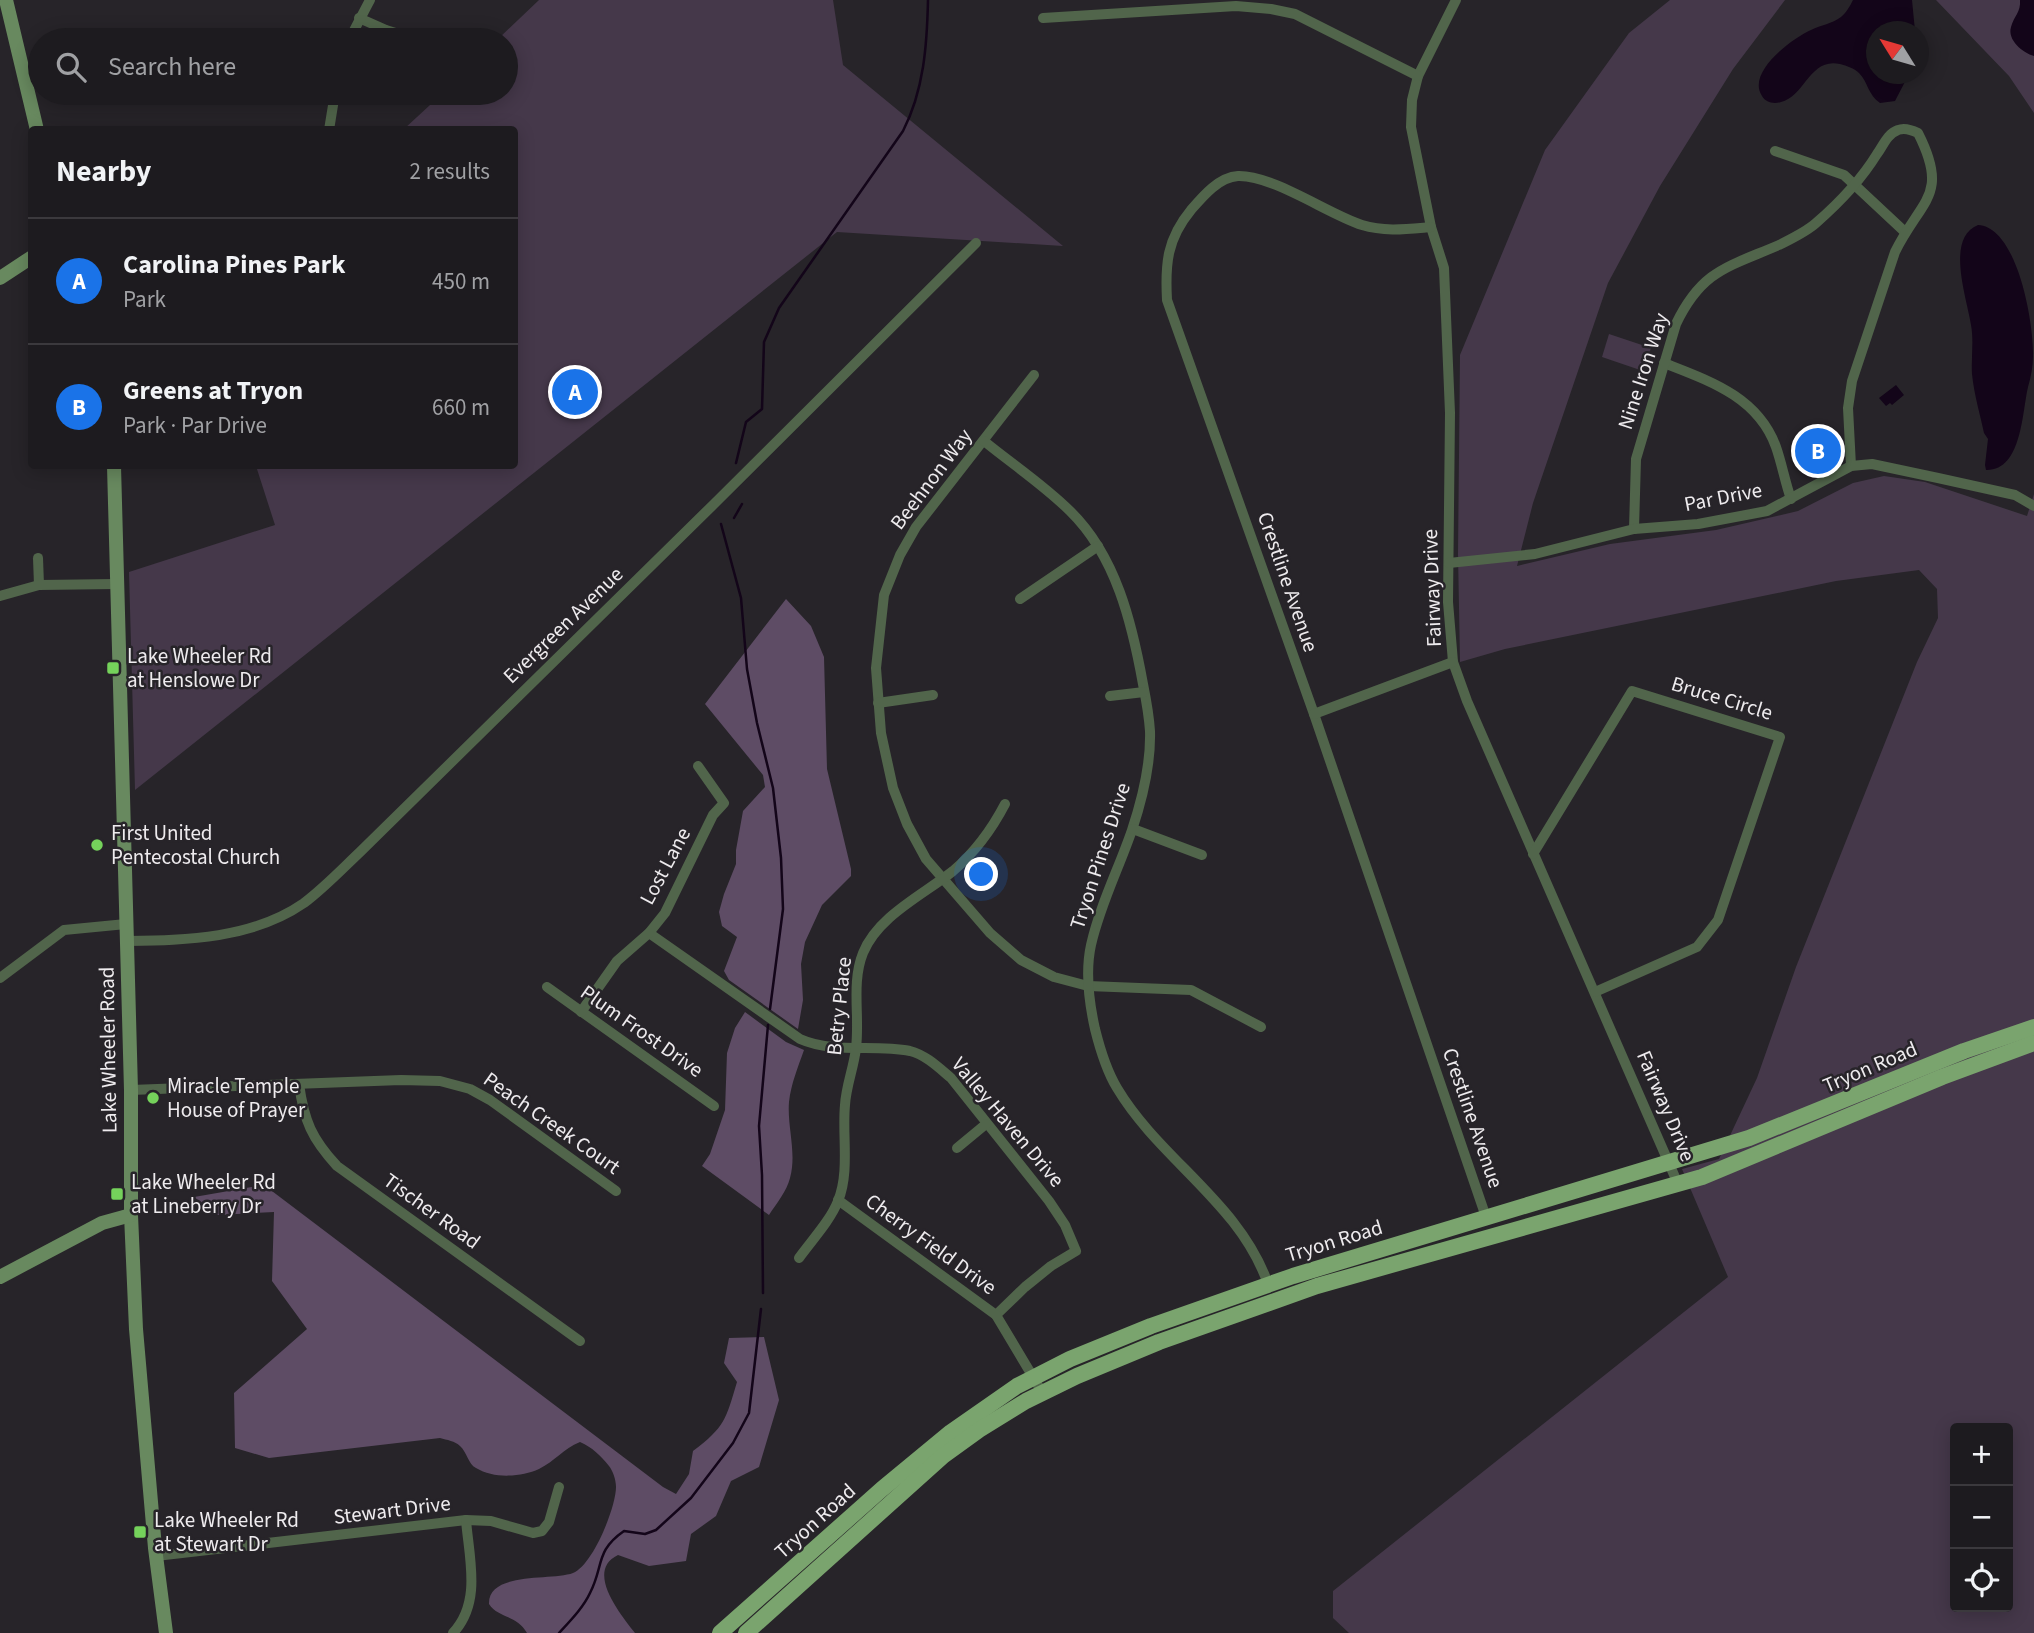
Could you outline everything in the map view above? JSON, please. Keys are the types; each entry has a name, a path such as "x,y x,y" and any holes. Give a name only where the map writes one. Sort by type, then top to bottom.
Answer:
{"main road":[{"path":"6,0 28,92"},
{"path":"31,105 36,126"},
{"path":"0,278 28,260"},
{"name":"Lake Wheeler Road","path":"114,469 131,1090 131,1215 138,1366 166,1633"},
{"name":"Tryon Road","path":"720,1633 917,1459 985,1406 1032,1377 1105,1343 1268,1284 1759,1135 1964,1051 2034,1027"},
{"name":"Tryon Road","path":"746,1633 943,1456 979,1430 1042,1392 1136,1351 1291,1295 1678,1184 1763,1153 1963,1069 2034,1043"},
{"path":"0,1277 102,1223 131,1215"}],"street":[{"path":"354,28 370,0"},
{"name":"Fairway Drive","path":"1456,0 1418,76 1412,100 1411,127 1431,227 1444,268 1450,412 1448,601 1453,662 1467,701 1678,1184"},
{"path":"1043,18 1236,6 1271,9 1306,19 1418,76"},
{"path":"359,18 382,28"},
{"path":"330,126 333,105"},
{"name":"Nine Iron Way","path":"1633,529 1636,459 1664,363 1676,324 1686,303 1710,276 1728,265 1787,241 1814,226 1870,166 1888,137 1907,128 1919,133 1932,166 1934,182 1927,200 1905,232"},
{"path":"1775,151 1844,175 1905,232 1895,252 1852,381 1848,408 1851,466 1872,464 1938,478 2015,495 2034,506"},
{"name":"Crestline Avenue","path":"1431,227 1402,230 1379,229 1359,224 1324,206 1257,179 1237,176 1221,181 1183,219 1167,257 1167,300 1314,714 1486,1217"},
{"name":"Evergreen Avenue","path":"127,941 197,940 234,933 270,920 303,903 360,852 976,243"},
{"path":"1664,363 1707,379 1737,395 1752,407 1776,446 1791,499"},
{"name":"Beehnon Way","path":"1034,375 916,527 900,555 884,595 876,668 881,733 893,789 907,824 926,859 990,933 1021,960 1054,977 1088,986 1191,990 1261,1027"},
{"name":"Tryon Pines Drive","path":"984,441 1072,512 1098,546 1127,609 1144,692 1150,732 1144,785 1133,829 1090,947 1088,986 1103,1059 1116,1087 1150,1132 1234,1223 1254,1252 1268,1284"},
{"name":"Par Drive","path":"1449,563 1535,554 1633,529 1698,524 1768,510 1851,466"},
{"path":"1020,599 1098,546"},
{"path":"38,558 39,585"},
{"path":"0,596 39,585 116,584"},
{"path":"1314,714 1453,662"},
{"name":"Bruce Circle","path":"1533,854 1632,691 1780,737 1718,920 1697,947 1595,992"},
{"path":"1110,696 1144,692"},
{"path":"878,703 933,695"},
{"name":"Lost Lane","path":"581,1012 617,961 649,933 665,913 713,815 724,803 698,766"},
{"name":"Betry Place","path":"799,1258 838,1200 845,1153 845,1103 856,1047 856,988 864,949 874,932 942,879 974,850 1005,804"},
{"path":"1133,829 1202,855"},
{"path":"0,978 64,930 126,924"},
{"name":"Valley Haven Drive","path":"649,933 800,1039 817,1045 912,1052 933,1063 951,1078 1049,1201 1065,1225 1076,1251 1051,1266 996,1315"},
{"name":"Plum Frost Drive","path":"547,987 714,1106"},
{"name":"Peach Creek Court","path":"131,1090 401,1080 440,1081 470,1088 530,1127 616,1191"},
{"name":"Tischer Road","path":"299,1084 303,1111 310,1129 320,1147 337,1166 580,1341"},
{"path":"957,1148 986,1124"},
{"name":"Cherry Field Drive","path":"838,1200 996,1315 1042,1392"},
{"name":"Stewart Drive","path":"156,1556 466,1520 491,1521 533,1533 541,1531 549,1522 559,1488"},
{"path":"453,1633 460,1626 473,1589 466,1520"}],"shaded area":[{"path":"539,0 833,0 843,65 1063,246 837,232 135,790 129,572 275,525 257,469 518,469 518,126 407,126 430,105 518,105 518,28 510,28"},
{"path":"1670,0 1785,0 1733,69 1660,186 1608,283 1533,503 1517,566 1610,544 1716,530 1798,511 1853,483 1884,476 1925,482 2027,516 2034,494 2034,1633 1349,1633 1333,1618 1333,1591 1728,1277 1682,1169 1719,1159 1757,1078 1796,967 1917,662 1938,618 1937,589 1919,570 1836,581 1505,649 1460,662 1460,355 1545,150 1629,33"},
{"path":"1853,0 1912,0 1914,21 1866,21 1866,84 1857,71 1830,63 1814,71 1789,98 1776,103 1766,100 1759,87 1760,77 1774,57 1803,34 1834,21 1846,11"},
{"path":"1936,0 2034,0 2034,113 2009,76"},
{"path":"2020,0 2034,0 2034,56 2021,49 2011,37 2011,27"},
{"path":"1866,84 1904,84 1895,101 1880,103"},
{"path":"1978,225 1992,230 2004,242 2013,259 2027,301 2033,342 2032,368 2022,425 2014,451 1998,468 1986,470 1988,439 1984,433 1973,381 1972,331 1960,255 1962,242 1968,232"},
{"path":"1609,334 1651,348 1643,371 1602,357"},
{"path":"1896,385 1904,395 1892,405 1890,403 1886,406 1879,398"},
{"path":"786,599 811,626 824,657 827,769 851,869 851,876 822,905 805,942 801,964 803,1000 798,1029 729,980 724,971 737,937 722,926 719,912 736,864 743,811 765,787 763,775 705,704"},
{"path":"745,1012 786,1042 804,1050 789,1102 792,1169 784,1193 769,1215 702,1166 710,1154 725,1110 727,1053 735,1028"},
{"path":"264,1185 663,1487 676,1494 689,1474 693,1451 718,1428 730,1405 737,1382 724,1363 729,1338 764,1337 779,1400 759,1467 731,1481 716,1516 691,1534 686,1561 649,1566 618,1555 608,1562 604,1572 609,1594 635,1633 527,1633 518,1623 497,1612 489,1604 491,1594 499,1586 523,1579 573,1573 581,1568 595,1548 612,1508 616,1487 612,1470 593,1449 580,1442 539,1469 508,1476 483,1472 471,1464 458,1444 440,1438 269,1458 235,1448 234,1393 307,1329 272,1281 274,1212 218,1215 194,1197"}],"waterway":[{"path":"736,463 746,422 762,409 764,342 779,308 903,131 910,115 923,67 928,0"},
{"path":"734,518 742,504"},
{"path":"721,524 741,598 747,669 773,788 781,858 783,909 770,1009"},
{"path":"763,1293 759,1126 768,1025"},
{"path":"559,1633 587,1599 608,1545 624,1531 645,1534 656,1530 691,1498 733,1443 749,1413 761,1309"}],"place":[{"name":"Carolina Pines Park","path":"575,392"},
{"name":"Greens at Tryon","path":"1818,451"},
{"name":"Lake Wheeler Rd at Henslowe Dr","path":"113,668"},
{"name":"First United Pentecostal Church","path":"97,845"},
{"name":"Miracle Temple House of Prayer","path":"153,1098"},
{"name":"Lake Wheeler Rd at Lineberry Dr","path":"117,1194"},
{"name":"Lake Wheeler Rd at Stewart Dr","path":"140,1532"}]}
